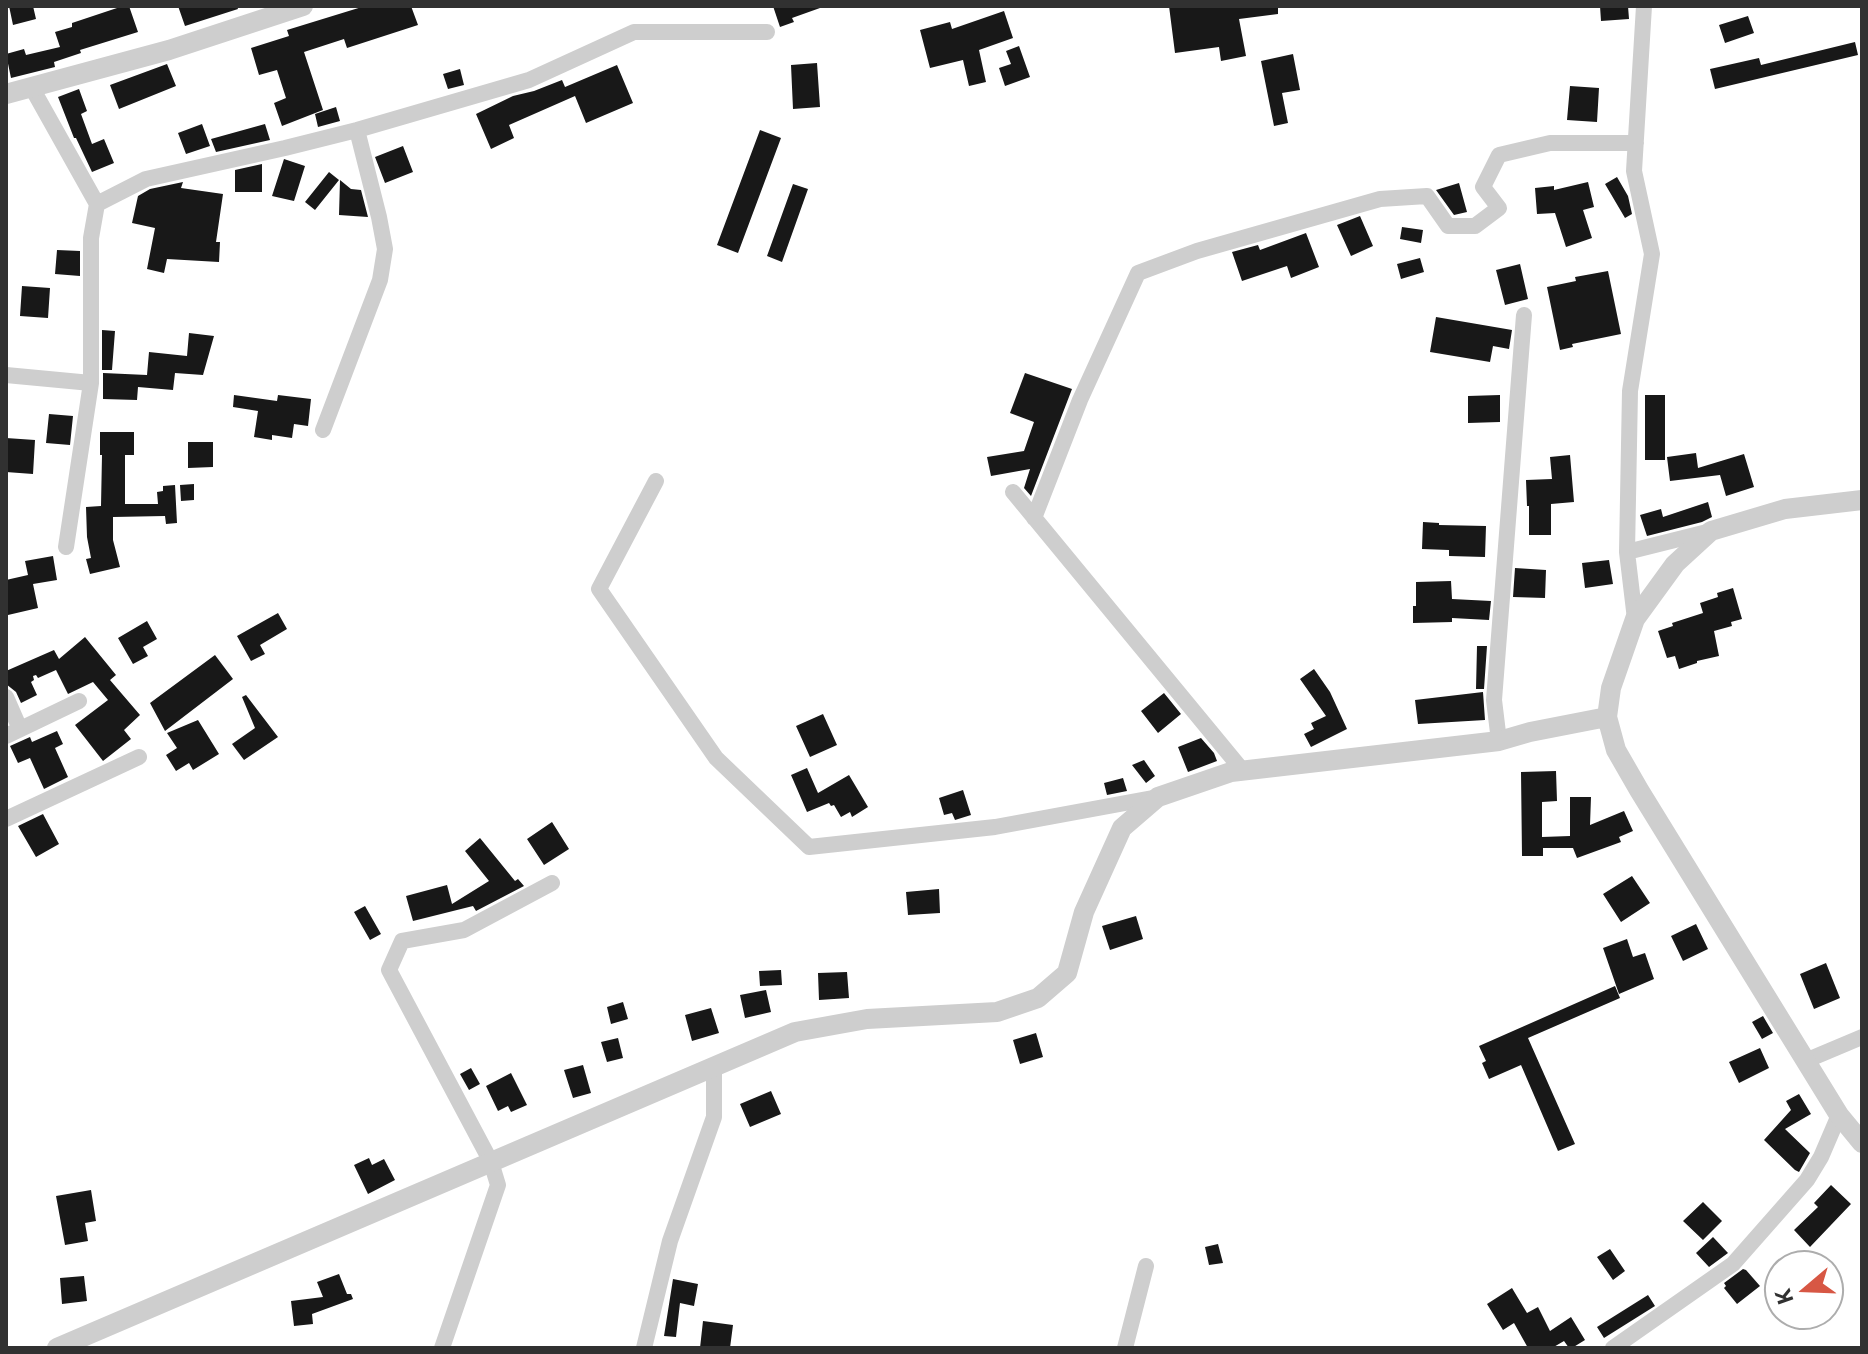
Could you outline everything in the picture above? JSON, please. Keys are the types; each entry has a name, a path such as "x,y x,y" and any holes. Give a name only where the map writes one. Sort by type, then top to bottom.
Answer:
{"street":[{"path":"6,94 169,50 303,6"},
{"path":"1635,619 1627,552 1630,391 1652,254 1634,171 1644,6"},
{"path":"97,204 146,179 357,130 529,80 634,32 767,32"},
{"path":"32,88 97,204 91,238 91,383 66,547"},
{"path":"323,430 380,280 385,249 357,130"},
{"path":"1034,518 1080,400 1138,273 1197,251 1380,199 1427,196 1448,226 1475,226 1499,208 1483,187 1499,155 1550,143 1636,143"},
{"path":"1499,741 1494,700 1524,315"},
{"path":"6,375 91,383"},
{"path":"656,481 599,589 716,758 809,847 995,827 1158,797 1231,772 1499,741 1607,717"},
{"path":"1013,492 1243,771"},
{"path":"1627,552 1785,509 1862,500"},
{"path":"1711,531 1675,564 1635,619 1611,688 1607,717 1616,750 1805,1061 1839,1115 1862,1143"},
{"path":"6,697 13,733 79,701"},
{"path":"6,819 139,757"},
{"path":"57,1348 795,1032 867,1019 997,1012 1038,998 1067,973 1084,912 1122,828 1158,797"},
{"path":"442,1348 498,1185 491,1162 389,970 402,941 464,930 552,883"},
{"path":"1805,1061 1862,1037"},
{"path":"644,1348 670,1241 714,1117 714,1067"},
{"path":"1613,1348 1733,1264 1807,1180 1821,1157 1839,1115"},
{"path":"1125,1348 1146,1266"}],"building":[{"path":"9,6 33,6 36,19 13,25"},
{"path":"129,6 138,32 80,50 81,53 54,62 55,67 11,78 6,54 24,49 26,55 60,47 55,32"},
{"path":"178,6 237,6 238,9 185,26"},
{"path":"365,6 411,6 418,25 347,48 344,39 304,52 323,110 282,126 274,103 286,98 277,70 259,75 251,48 289,36 287,30"},
{"path":"773,6 820,8 792,18 794,22 780,27"},
{"path":"1169,6 1278,6 1278,14 1239,19 1246,56 1221,61 1219,47 1175,53"},
{"path":"1600,6 1628,6 1629,19 1601,21"},
{"path":"1004,11 1013,38 979,50 986,82 969,86 963,60 930,68 920,30 950,22 952,29"},
{"path":"1748,16 1754,33 1725,43 1719,25"},
{"path":"1855,42 1858,55 1715,89 1710,69 1759,58 1761,65"},
{"path":"1019,46 1030,77 1005,86 999,68 1011,64 1006,51"},
{"path":"1293,54 1300,90 1282,93 1288,123 1274,126 1261,61"},
{"path":"817,63 820,107 793,109 791,65"},
{"path":"167,64 176,86 119,109 110,85"},
{"path":"617,65 633,103 586,123 575,96 509,125 514,138 491,149 476,114 513,96 562,80 565,87"},
{"path":"460,69 464,85 448,89 443,74"},
{"path":"1570,86 1599,88 1597,122 1567,120"},
{"path":"79,89 87,111 81,114 92,144 104,139 114,163 92,172 58,97"},
{"path":"336,107 340,121 318,127 315,114"},
{"path":"202,124 210,146 186,154 178,133"},
{"path":"265,124 270,140 216,152 211,139"},
{"path":"760,130 781,138 738,253 717,245"},
{"path":"403,146 413,172 385,183 375,157"},
{"path":"284,159 305,166 294,201 272,196"},
{"path":"262,164 262,192 235,192 235,170"},
{"path":"329,172 339,180 315,210 305,202"},
{"path":"1617,177 1628,196 1632,214 1625,218 1605,184"},
{"path":"340,180 351,189 361,190 368,217 339,215"},
{"path":"183,182 181,188 223,194 216,242 220,242 219,262 167,259 164,273 147,269 155,228 132,223 138,196 150,189"},
{"path":"1588,182 1594,207 1583,210 1592,238 1566,247 1555,213 1537,214 1535,188 1554,186 1554,190"},
{"path":"1459,183 1467,212 1454,215 1436,190"},
{"path":"793,184 808,189 782,262 767,256"},
{"path":"1360,216 1373,246 1351,256 1337,225"},
{"path":"1402,227 1423,230 1421,243 1400,239"},
{"path":"1306,233 1319,267 1291,278 1287,266 1242,281 1232,252 1258,245 1260,250"},
{"path":"57,250 80,251 80,276 55,274"},
{"path":"1420,258 1424,272 1401,279 1397,264"},
{"path":"1520,264 1528,299 1505,305 1496,270"},
{"path":"1608,271 1621,334 1572,344 1573,347 1560,350 1547,287 1576,281 1575,277"},
{"path":"22,286 50,288 48,318 20,316"},
{"path":"1436,317 1512,330 1509,349 1493,346 1490,362 1430,352"},
{"path":"102,330 115,331 112,370 102,370"},
{"path":"189,333 214,336 203,375 175,373 173,390 138,387 137,400 103,399 103,373 147,375 149,352 187,356"},
{"path":"1025,373 1072,389 1031,496 1024,488 1030,469 991,476 987,457 1024,451 1034,422 1010,413"},
{"path":"234,395 277,401 278,395 311,399 308,426 294,424 292,438 272,435 272,440 254,437 258,411 233,407"},
{"path":"1500,395 1500,422 1468,423 1468,396"},
{"path":"1645,395 1665,395 1665,460 1645,460"},
{"path":"49,414 73,416 70,445 46,443"},
{"path":"100,432 134,432 134,455 125,455 125,504 158,504 157,492 163,491 163,486 175,485 177,523 166,524 165,516 113,517 113,540 120,567 90,574 86,559 91,558 86,507 101,506"},
{"path":"6,438 35,440 33,474 6,472"},
{"path":"188,442 213,442 213,467 188,468"},
{"path":"1696,453 1698,468 1744,454 1754,487 1726,496 1720,475 1670,481 1667,457"},
{"path":"1570,455 1574,502 1551,504 1551,535 1529,535 1526,480 1552,479 1550,457"},
{"path":"194,484 194,500 181,501 180,485"},
{"path":"1708,502 1712,517 1647,536 1640,515 1661,509 1663,517"},
{"path":"1423,522 1486,526 1485,557 1449,556 1449,550 1422,549"},
{"path":"53,556 57,580 33,584 38,608 8,615 6,580 28,575 25,561"},
{"path":"1609,560 1613,584 1585,588 1582,563"},
{"path":"1515,568 1546,570 1545,598 1513,597"},
{"path":"1451,581 1452,599 1491,601 1489,620 1452,618 1452,622 1413,623 1416,582"},
{"path":"1733,588 1742,619 1731,622 1732,626 1714,631 1719,656 1679,669 1675,656 1667,658 1658,631 1703,613 1700,603"},
{"path":"278,613 287,629 260,645 265,654 251,661 237,636"},
{"path":"147,621 157,639 143,647 148,656 133,664 118,638"},
{"path":"85,637 116,675 110,680 140,715 124,730 131,739 103,761 75,725 108,700 93,682 68,694 56,670 38,678 36,675 31,682 37,695 21,703 16,692 6,684 6,671 54,650 59,659"},
{"path":"1477,646 1487,646 1484,689 1476,689"},
{"path":"215,655 233,679 165,731 150,703"},
{"path":"1314,669 1330,692 1347,729 1311,747 1304,734 1314,729 1311,723 1326,716 1300,679"},
{"path":"1483,692 1485,720 1418,724 1415,700"},
{"path":"1164,693 1181,714 1158,733 1141,711"},
{"path":"246,695 278,737 244,760 232,744 255,728 242,697"},
{"path":"823,714 837,745 810,757 796,726"},
{"path":"198,720 219,754 193,770 189,763 176,771 166,755 177,748 167,733"},
{"path":"57,731 63,744 55,748 68,777 44,789 30,758 18,763 10,746 30,737 32,742"},
{"path":"1201,738 1217,761 1188,772 1178,747"},
{"path":"1144,760 1155,776 1146,783 1132,765"},
{"path":"807,768 818,793 849,775 868,807 852,817 850,812 841,817 834,805 829,803 807,812 791,775"},
{"path":"1556,771 1557,801 1542,802 1542,837 1570,836 1570,797 1591,797 1590,825 1624,811 1633,831 1619,837 1621,842 1577,858 1573,848 1543,848 1543,856 1522,856 1521,772"},
{"path":"1123,778 1127,791 1107,795 1104,783"},
{"path":"963,790 971,815 955,820 952,813 944,815 939,798"},
{"path":"43,814 59,844 36,857 18,826"},
{"path":"552,822 569,849 544,865 527,839"},
{"path":"480,838 515,881 518,879 524,886 476,911 473,906 413,921 406,896 447,885 452,904 489,881 465,851"},
{"path":"1632,876 1650,903 1621,922 1603,894"},
{"path":"939,889 940,913 908,915 906,892"},
{"path":"365,906 381,934 370,940 354,912"},
{"path":"1136,916 1143,939 1110,950 1102,926"},
{"path":"1696,924 1708,949 1683,961 1671,936"},
{"path":"1627,939 1633,957 1645,953 1654,979 1619,994 1603,948"},
{"path":"1826,963 1840,998 1814,1009 1800,974"},
{"path":"781,970 782,985 760,986 759,971"},
{"path":"847,972 849,998 819,1000 818,973"},
{"path":"1615,986 1620,998 1528,1038 1575,1144 1558,1151 1521,1065 1489,1079 1479,1046"},
{"path":"766,990 771,1012 745,1018 740,995"},
{"path":"623,1002 628,1019 611,1024 607,1007"},
{"path":"711,1008 719,1033 692,1041 685,1015"},
{"path":"1763,1016 1773,1033 1762,1039 1752,1022"},
{"path":"1036,1033 1043,1057 1020,1064 1013,1040"},
{"path":"618,1038 623,1058 607,1062 601,1042"},
{"path":"1760,1048 1769,1068 1739,1083 1729,1062"},
{"path":"583,1065 591,1093 573,1098 564,1070"},
{"path":"471,1068 480,1084 469,1090 460,1074"},
{"path":"511,1073 527,1105 511,1112 508,1106 498,1111 486,1086"},
{"path":"771,1091 781,1114 750,1127 740,1104"},
{"path":"1799,1094 1811,1114 1785,1129 1810,1153 1799,1172 1764,1140 1791,1110 1786,1101"},
{"path":"369,1158 372,1165 384,1159 395,1180 368,1194 354,1165"},
{"path":"1831,1185 1851,1204 1810,1247 1794,1230 1818,1207 1814,1203"},
{"path":"91,1190 96,1221 85,1223 88,1241 65,1245 56,1196"},
{"path":"1703,1202 1722,1221 1703,1240 1683,1221"},
{"path":"1713,1237 1728,1253 1709,1267 1696,1253"},
{"path":"1218,1244 1223,1263 1209,1265 1205,1247"},
{"path":"1610,1249 1625,1271 1613,1280 1597,1257"},
{"path":"1743,1269 1760,1286 1737,1304 1724,1288 1724,1283"},
{"path":"339,1274 347,1294 351,1294 353,1299 312,1314 313,1324 294,1326 291,1301 323,1297 317,1282"},
{"path":"84,1276 87,1301 62,1304 60,1278"},
{"path":"673,1279 698,1284 694,1306 680,1303 676,1337 664,1336"},
{"path":"1512,1288 1527,1313 1538,1307 1550,1331 1571,1317 1585,1340 1572,1348 1564,1341 1552,1348 1528,1348 1514,1323 1503,1330 1487,1304"},
{"path":"1648,1295 1655,1306 1604,1338 1597,1327"},
{"path":"703,1321 733,1325 730,1348 700,1348"}]}
